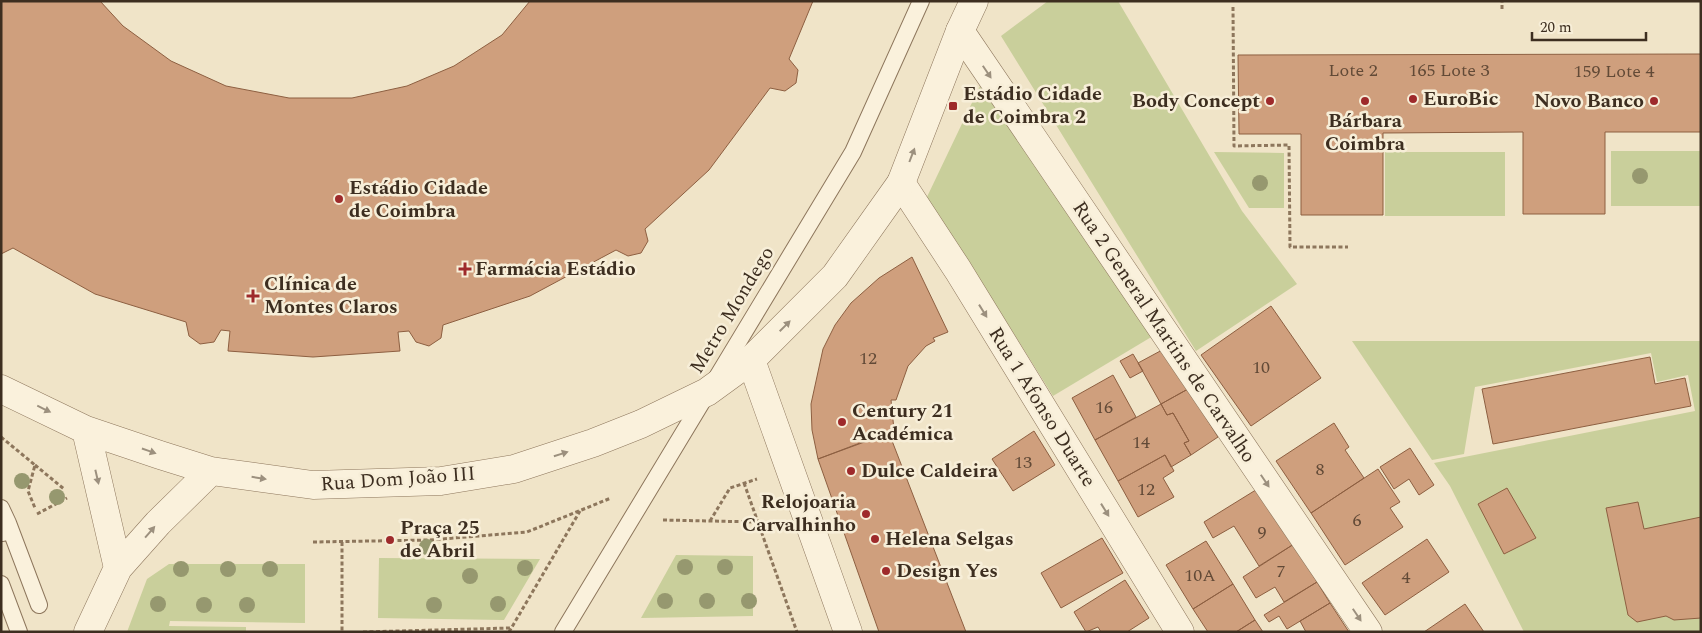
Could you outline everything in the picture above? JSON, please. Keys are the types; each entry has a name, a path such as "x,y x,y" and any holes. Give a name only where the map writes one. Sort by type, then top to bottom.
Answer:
{"street":[{"name":"Rua Dom João III","path":"1,389 86,430 211,471 314,485 441,481 514,469 593,444 708,392 750,360 835,276 901,183 960,31 974,1"},
{"name":"Rua 2 General Martins de Carvalho","path":"960,31 1368,632"},
{"name":"Rua 1 Afonso Duarte","path":"901,183 958,270 1180,632"},
{"path":"750,360 848,632"},
{"path":"86,430 118,568"},
{"path":"88,632 118,568 158,523 211,471"}],"lane":[{"name":"Metro Mondego","path":"563,632 853,152 921,1"},
{"path":"1,508 4,530 38,605"},
{"path":"1,584 19,632"}],"path":[{"path":"1502,1 1502,9"},
{"path":"1233,7 1234,146 1289,145 1290,247 1348,246"},
{"path":"1,437 65,490"},
{"path":"35,465 28,491 40,521"},
{"path":"710,521 730,488 759,478"},
{"path":"744,483 797,632"},
{"path":"37,514 72,496"},
{"path":"313,542 430,540 527,532 616,496"},
{"path":"504,632 510,630 581,510"},
{"path":"658,520 757,522"},
{"path":"342,542 342,632"},
{"path":"363,632 510,630"}],"green space":[{"path":"1048,1 1118,1 1242,211 1297,284 1196,351 1001,36"},
{"path":"980,86 1153,336 1053,396 960,248 926,199"},
{"path":"1611,151 1701,151 1701,206 1611,206"},
{"path":"1214,152 1284,153 1284,208 1249,208"},
{"path":"1385,152 1505,152 1505,216 1385,216"},
{"path":"1352,341 1701,341 1701,632 1524,632 1450,486 1434,463 1695,411 1688,375 1657,382 1651,353 1475,387 1464,454 1432,460"},
{"path":"676,555 753,556 753,616 641,618"},
{"path":"379,558 540,559 504,620 378,618"},
{"path":"169,564 305,564 305,623 170,621 169,626 246,627 246,632 127,632 147,579"}],"building":[{"name":"Estádio Cidade de Coimbra","path":"1,1 100,1 123,26 171,61 226,86 289,98 352,98 407,86 454,66 502,35 530,1 813,1 789,59 798,70 796,83 785,91 770,88 709,170 645,229 648,241 641,253 628,256 616,250 530,296 443,325 441,338 429,346 416,342 409,331 398,332 400,351 313,357 228,351 230,331 221,330 214,342 200,344 189,336 186,322 95,294 13,248 1,254"},
{"path":"1701,54 1701,132 1605,132 1605,214 1523,214 1523,132 1383,133 1383,215 1301,215 1301,134 1239,134 1238,55"},
{"path":"912,257 948,332 933,338 935,341 926,346 908,366 896,400 891,400 894,430 818,459 812,430 811,404 823,349 835,325 851,303 879,278"},
{"path":"1271,306 1321,378 1251,426 1201,355"},
{"path":"1164,349 1188,389 1161,404 1138,363"},
{"path":"1133,354 1143,371 1130,378 1120,361"},
{"path":"1650,357 1655,384 1685,378 1691,406 1493,444 1482,389"},
{"path":"1113,375 1136,417 1095,440 1072,398"},
{"path":"1188,389 1218,437 1191,455 1184,443 1189,441 1173,413 1167,415 1161,404"},
{"path":"1161,404 1167,415 1173,413 1189,441 1184,443 1191,455 1171,467 1165,455 1118,481 1095,440"},
{"path":"1334,423 1349,447 1345,450 1364,478 1311,513 1276,461"},
{"path":"1034,431 1055,465 1013,491 992,459"},
{"path":"889,433 966,632 879,632 818,459"},
{"path":"1410,448 1434,485 1419,495 1409,479 1394,489 1380,467"},
{"path":"1165,455 1174,471 1163,478 1174,497 1138,517 1118,481"},
{"path":"1378,469 1400,502 1390,508 1403,527 1345,565 1311,513"},
{"path":"1259,488 1294,544 1259,566 1234,526 1213,538 1204,522"},
{"path":"1507,488 1536,538 1504,554 1478,504"},
{"path":"1638,502 1644,529 1701,517 1701,618 1674,620 1666,616 1637,622 1628,615 1606,508"},
{"path":"1102,538 1123,573 1061,608 1041,573"},
{"path":"1427,539 1449,572 1385,615 1362,583"},
{"path":"1206,541 1233,584 1193,609 1166,565"},
{"path":"1294,544 1317,582 1284,602 1275,587 1256,598 1243,577"},
{"path":"1125,580 1149,618 1127,632 1101,632 1098,627 1086,632 1074,612"},
{"path":"1317,582 1330,603 1287,629 1279,616 1269,622 1264,615"},
{"path":"1233,584 1255,620 1236,632 1208,632 1193,609"},
{"path":"1330,603 1349,632 1306,632 1300,621"},
{"path":"1465,604 1484,632 1424,632"},
{"path":"1255,620 1263,632 1236,632"}],"place":[{"name":"EuroBic","path":"1413,99"},
{"name":"Body Concept","path":"1270,101"},
{"name":"Bárbara Coimbra","path":"1365,101"},
{"name":"Novo Banco","path":"1654,101"},
{"name":"Estádio Cidade de Coimbra 2","path":"953,106"},
{"name":"Estádio Cidade de Coimbra","path":"339,199"},
{"name":"Farmácia Estádio","path":"465,269"},
{"name":"Clínica de Montes Claros","path":"253,296"},
{"name":"Century 21 Académica","path":"842,422"},
{"name":"Dulce Caldeira","path":"851,471"},
{"name":"Relojoaria Carvalhinho","path":"866,514"},
{"name":"Helena Selgas","path":"875,539"},
{"name":"Praça 25 de Abril","path":"390,540"},
{"name":"Design Yes","path":"886,571"}]}
